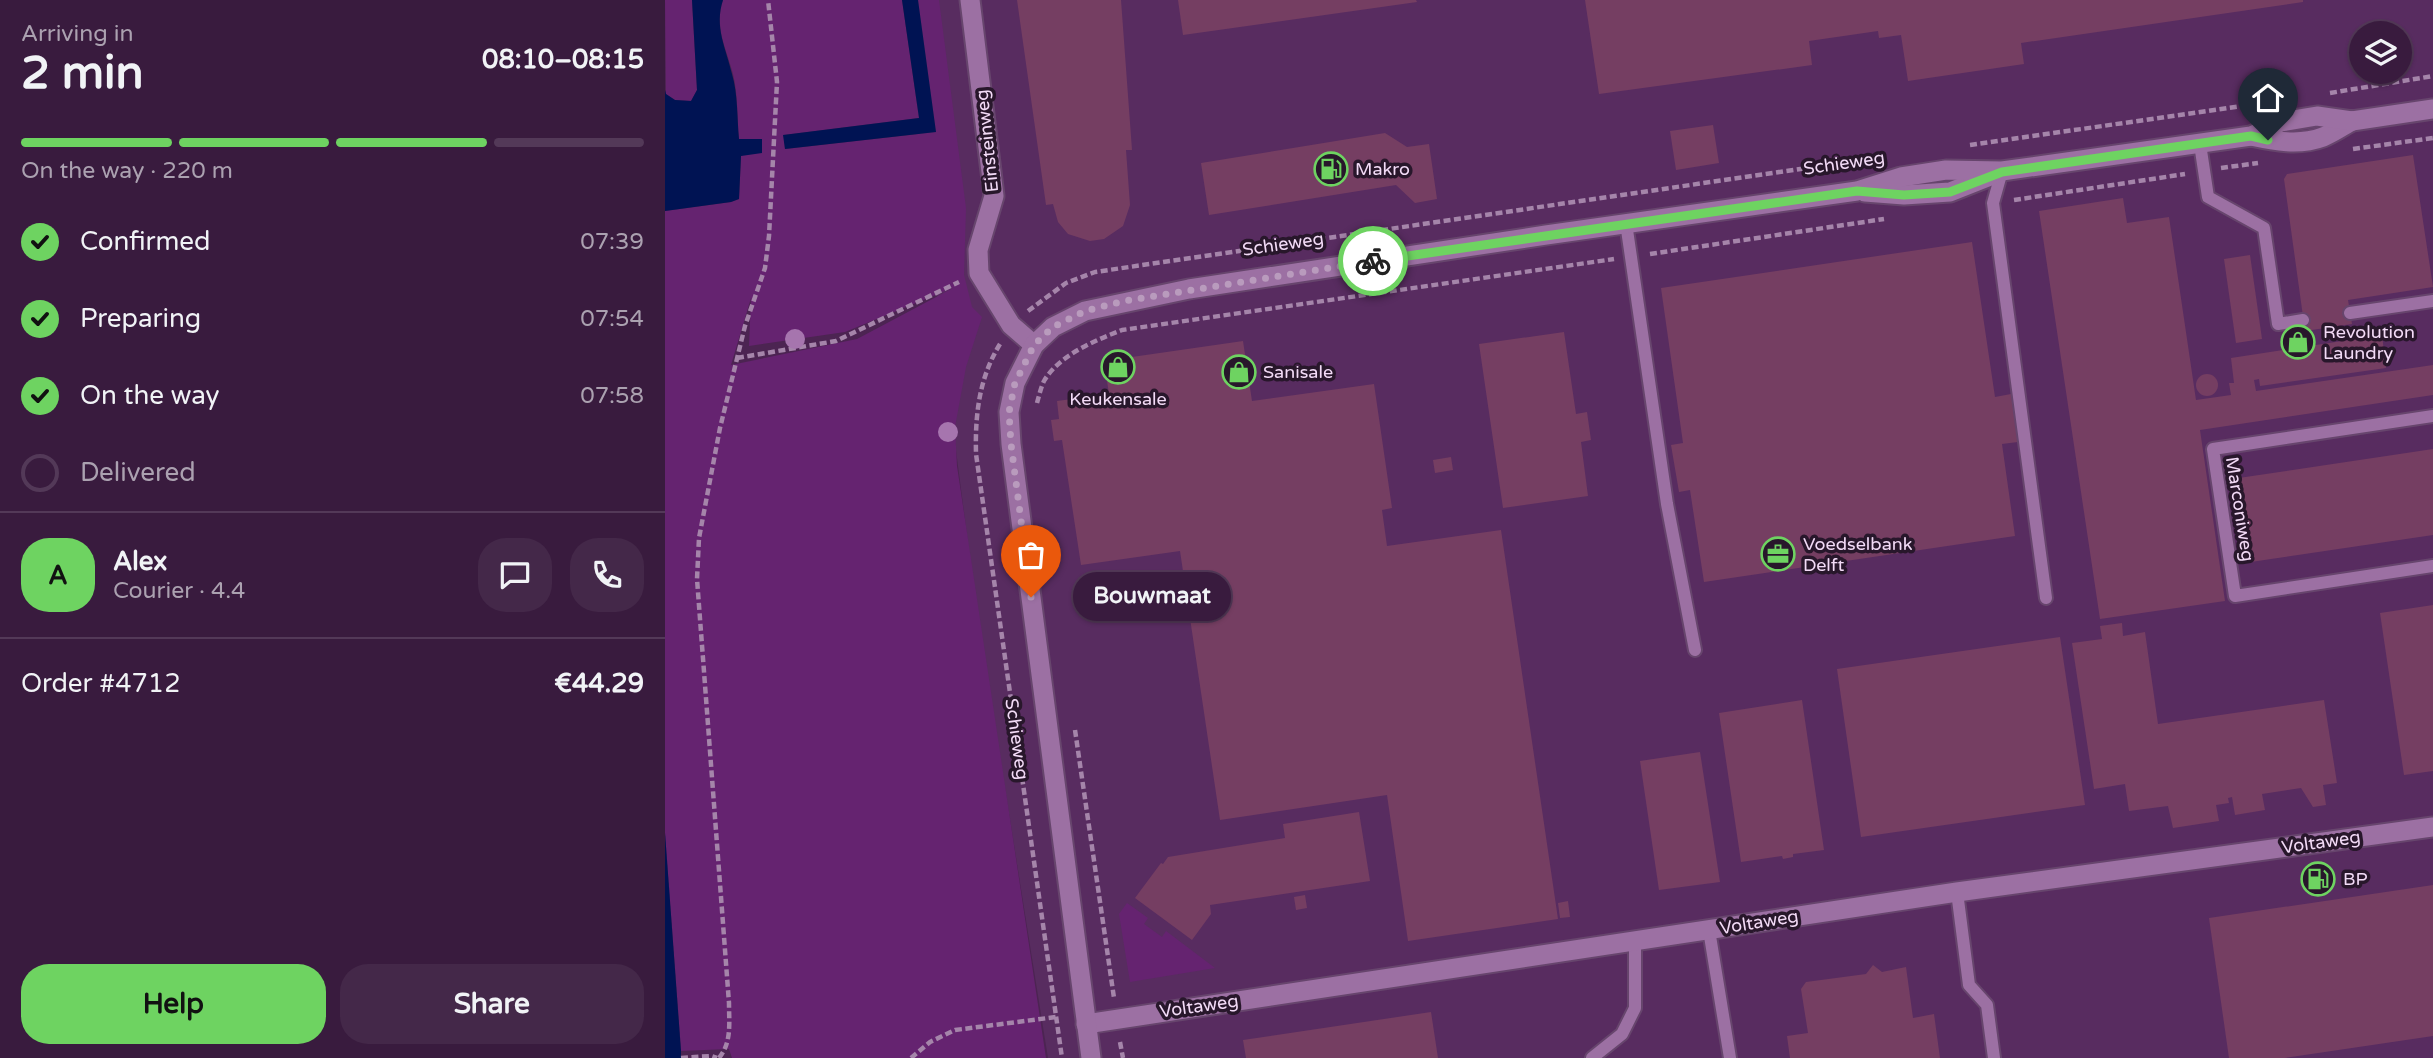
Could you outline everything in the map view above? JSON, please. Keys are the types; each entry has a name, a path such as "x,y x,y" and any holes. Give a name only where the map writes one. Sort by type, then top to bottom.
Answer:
{"street":[{"name":"Einsteinweg","path":"970,0 995,196 978,250 979,273"},
{"name":"Schieweg","path":"1091,1058 1009,412 1015,383 1034,345 1053,327 1085,311 1124,301 1626,223 1857,191 1901,177 1946,170 2002,172 2251,136 2281,122 2317,116 2352,121 2433,109"},
{"path":"979,273 1011,325 1034,345"},
{"name":"Voltaweg","path":"1086,1024 1957,892 2433,827"}],"lane":[{"path":"2200,144 2208,197 2264,228 2278,324 2303,320"},
{"path":"2002,172 1993,203 2046,597"},
{"path":"1626,223 1667,504 1695,650"},
{"path":"2350,313 2433,301"},
{"name":"Marconiweg","path":"2433,416 2213,449 2235,597 2433,566"},
{"path":"1957,892 1969,985 1987,1005 1994,1058"},
{"path":"1709,930 1730,1058"},
{"path":"1592,1058 1622,1034 1635,1007 1635,942"}],"path":[{"path":"681,1058 718,1058 726,1049 729,1036 730,1003 697,579 699,538 706,497 737,358 765,268 771,210 776,82 768,0"},
{"path":"2325,94 2433,76"},
{"path":"1957,146 2273,101"},
{"path":"2350,149 2433,138"},
{"name":"Schieweg","path":"1062,1058 977,454 975,422 981,388 991,358 1011,325 1066,283 1095,272 1888,156"},
{"path":"1993,203 2269,161"},
{"path":"1035,411 1044,381 1058,366 1092,341 1122,330 1887,219"},
{"path":"737,358 836,341 979,273"},
{"path":"1074,725 1123,1058"},
{"path":"911,1058 930,1042 955,1030 1056,1017"}],"shaded area":[{"path":"665,0 692,0 697,90 691,101 675,100 666,94"},
{"path":"692,0 723,0 720,28 735,90 739,139 762,139 762,153 741,156 739,199 665,211 665,90 666,94 675,100 691,101 697,90"},
{"path":"723,0 902,0 919,118 784,135 785,149 936,132 918,0 939,0 966,208 964,275 972,307 982,317 966,367 955,427 957,466 1046,1058 732,1058 729,1049 681,1051 665,833 665,211 739,199 741,156 762,146 762,139 739,139 736,90 720,28","holes":["955,287 857,339 731,365 751,298 749,346 845,332"]},
{"path":"902,0 918,0 936,132 785,149 783,135 919,118"},
{"path":"906,0 2433,0 2433,1058 1048,1058 977,613 941,334"},
{"path":"665,833 681,1051 681,1058 665,1058"},
{"path":"1127,903 1148,918 1144,924 1162,937 1166,931 1215,968 1130,982 1119,914"}],"building":[{"path":"1017,0 1121,0 1132,150 1126,150 1130,205 1123,226 1104,239 1090,241 1068,234 1058,222 1053,204 1046,205"},
{"path":"1178,0 1416,0 1417,2 1183,35"},
{"path":"1585,0 2303,2 2021,43 2024,64 1908,81 1901,35 1879,38 1878,31 1809,41 1812,65 1599,94"},
{"path":"1713,125 1719,163 1676,170 1670,131"},
{"path":"1385,133 1407,147 1429,144 1437,199 1415,203 1396,185 1209,215 1201,163"},
{"path":"2413,155 2433,287 2348,300 2352,324 2305,331 2284,179 2287,174"},
{"path":"2123,198 2127,223 2169,217 2196,400 2231,395 2229,383 2234,383 2231,358 2382,335 2386,368 2260,386 2259,379 2254,380 2256,391 2433,365 2433,395 2200,430 2225,601 2100,619 2039,211"},
{"path":"1972,242 1995,397 2011,394 2018,442 2002,444 2015,536 1704,582 1690,490 1679,492 1671,445 1683,443 1661,288"},
{"path":"2250,255 2262,339 2236,343 2224,259"},
{"path":"1564,332 1576,414 1587,412 1591,440 1581,442 1588,496 1503,508 1479,344"},
{"path":"1243,341 1252,401 1374,384 1392,508 1382,510 1387,546 1501,530 1558,919 1408,941 1387,795 1220,820 1180,551 1081,565 1062,440 1054,441 1051,420 1059,419 1057,401 1109,394 1104,361"},
{"path":"2207,374 2215,377 2218,385 2215,393 2207,396 2199,393 2196,385 2199,377"},
{"path":"2433,449 2433,535 2244,563 2232,479"},
{"path":"1451,457 1453,470 1435,473 1433,460"},
{"path":"2433,605 2433,771 2404,775 2380,613"},
{"path":"2122,623 2123,636 2145,632 2158,724 2324,700 2337,783 2323,785 2326,805 2313,807 2301,788 2262,794 2265,810 2235,815 2232,797 2228,798 2229,803 2216,805 2219,821 2173,828 2168,806 2129,811 2125,784 2094,789 2072,643 2102,639 2100,626"},
{"path":"2060,637 2085,805 1861,837 1837,669"},
{"path":"1802,700 1824,850 1793,854 1793,857 1783,859 1782,856 1741,862 1719,713"},
{"path":"1700,752 1720,882 1659,890 1640,761"},
{"path":"1359,812 1370,881 1210,905 1211,914 1192,940 1135,898 1168,857 1285,838 1283,824"},
{"path":"2433,885 2433,1036 2285,1058 2229,1058 2209,918"},
{"path":"1305,895 1307,908 1296,910 1294,897"},
{"path":"1568,901 1570,917 1560,918 1558,903"},
{"path":"1873,965 1882,972 1906,967 1913,1018 1934,1014 1940,1058 1790,1058 1787,1036 1808,1033 1801,989 1806,982 1866,974"},
{"path":"1431,1012 1438,1058 1246,1058 1243,1040"}],"way so far":[{"path":"1031,597 1009,412 1015,383 1034,345 1053,327 1085,311 1124,301 1373,261"}],"place":[{"name":"Makro","path":"1331,169"},
{"name":"Revolution Laundry","path":"2298,342"},
{"name":"Keukensale","path":"1118,367"},
{"name":"Sanisale","path":"1239,372"},
{"name":"Voedselbank Delft","path":"1778,554"},
{"name":"Bouwmaat","path":"1031,597"},
{"name":"BP","path":"2318,879"}],"route":[{"path":"1373,261 1857,191 1904,195 1950,192 2002,172 2251,136 2268,140"}]}
